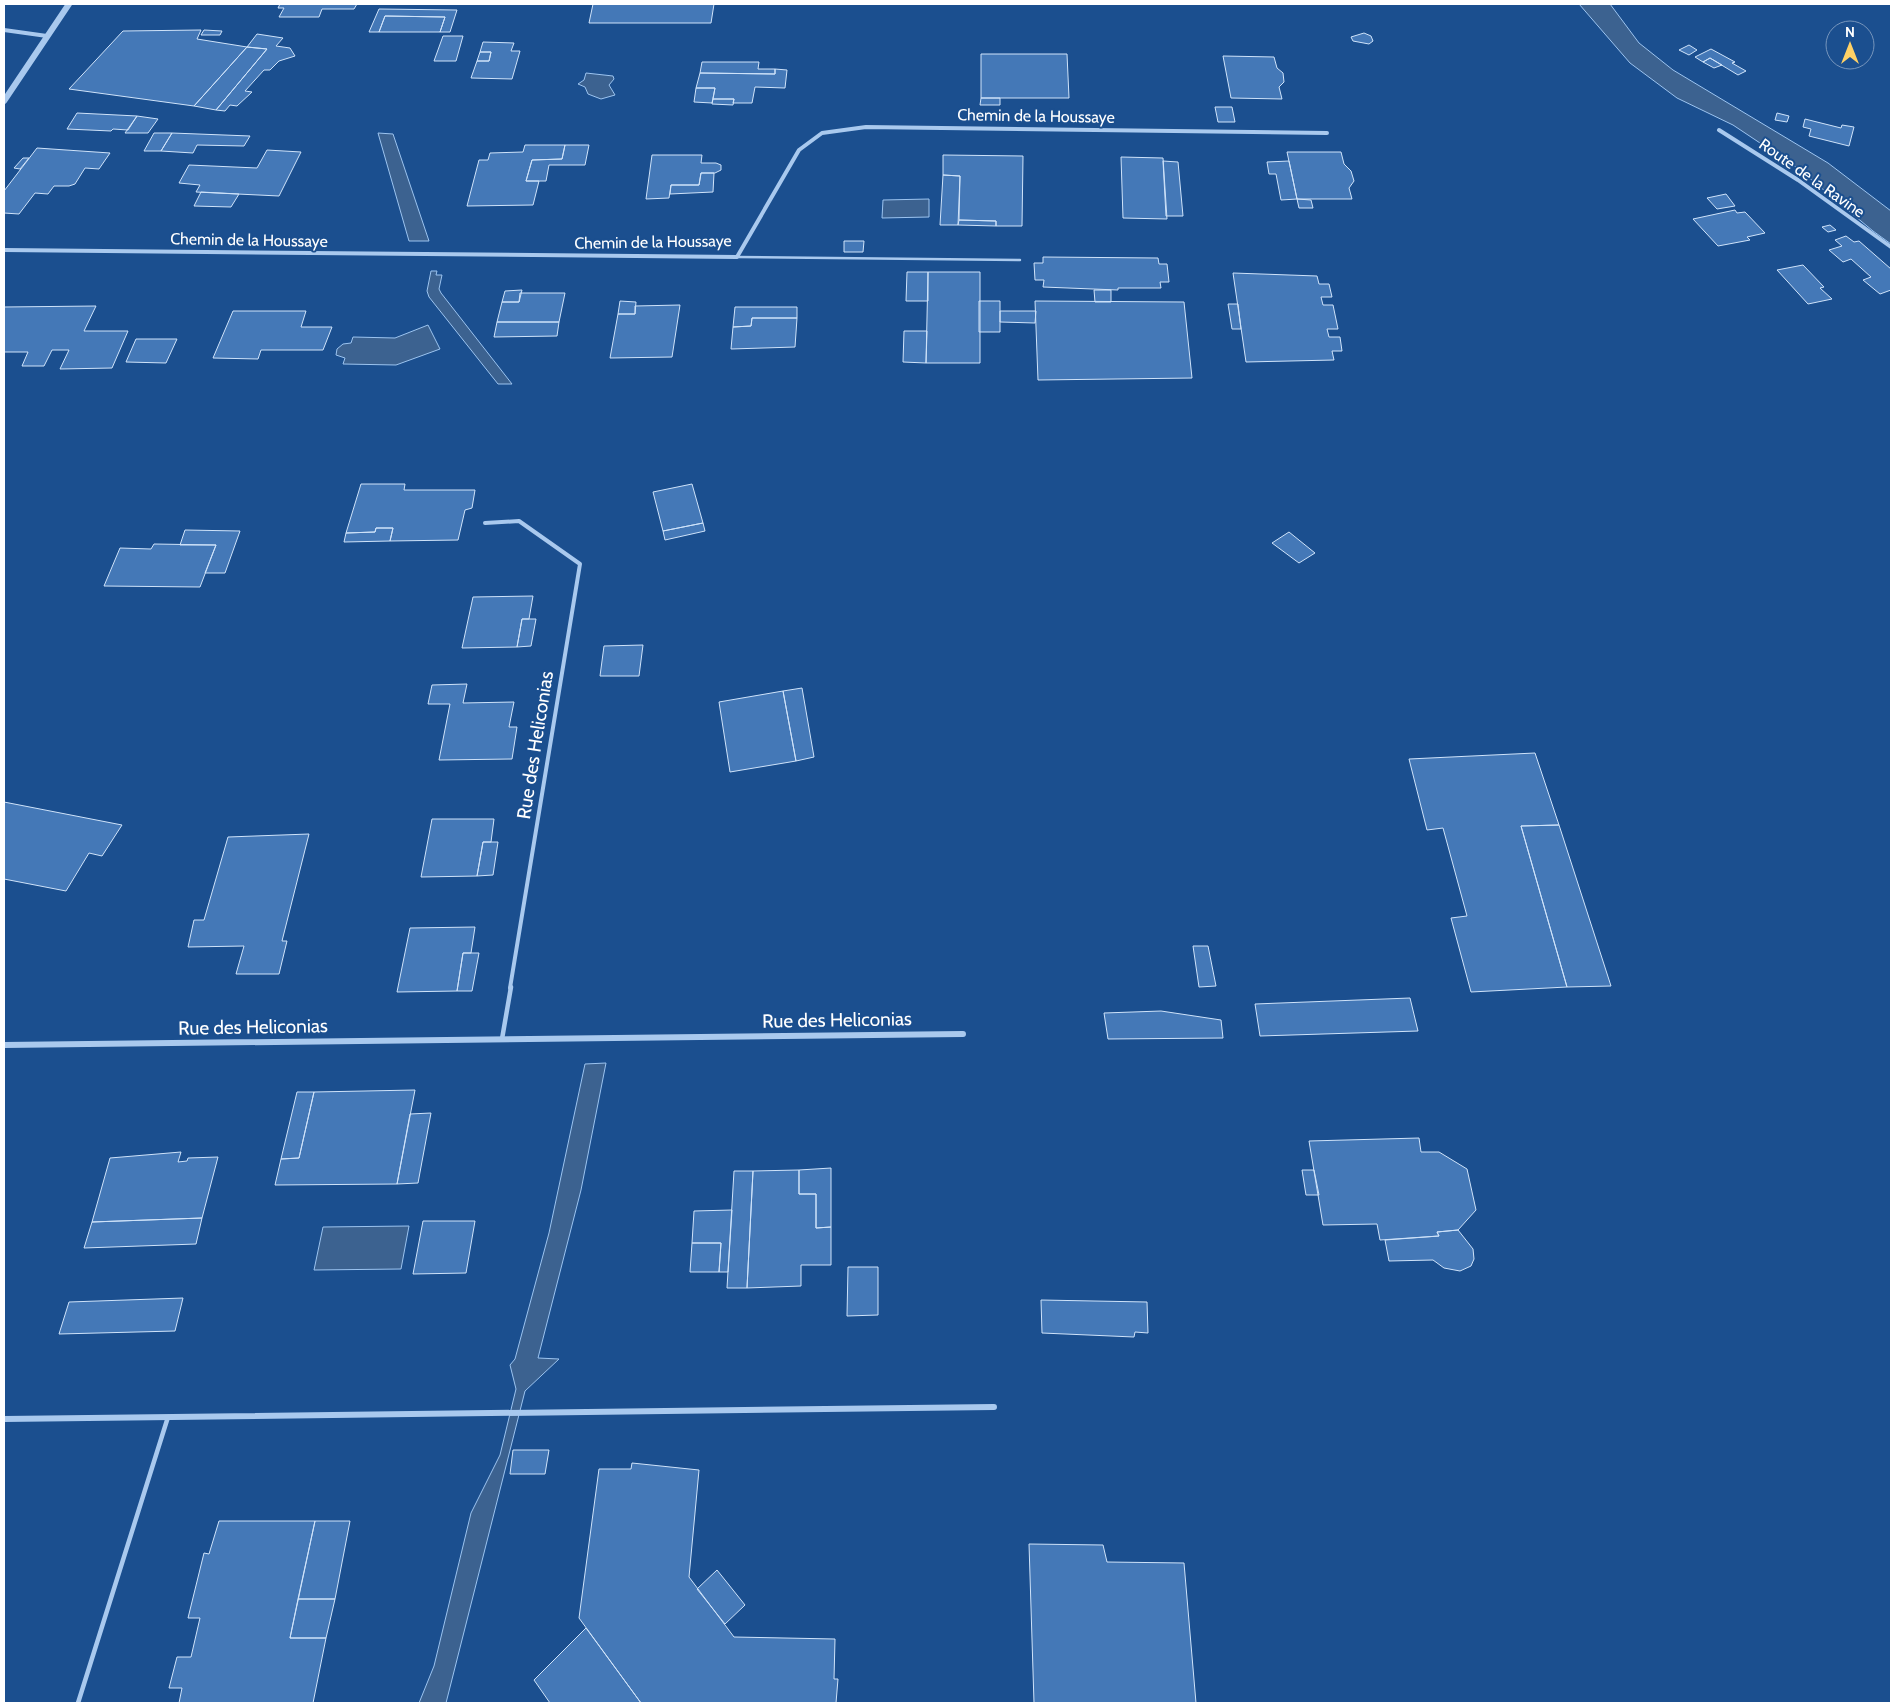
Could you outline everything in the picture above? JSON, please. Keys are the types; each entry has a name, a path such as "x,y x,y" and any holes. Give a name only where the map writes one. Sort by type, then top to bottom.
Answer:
{"street":[{"path":"4,101 69,4"},
{"path":"4,30 47,36"},
{"name":"Chemin de la Houssaye","path":"4,250 737,257 799,150 822,132 866,126 1327,133"},
{"name":"Route de la Ravine","path":"1719,130 1798,180 1891,247"},
{"name":"Rue des Heliconias","path":"4,1045 963,1034"},
{"path":"4,1419 994,1407"}],"lane":[{"path":"737,257 1020,260"},
{"name":"Rue des Heliconias","path":"485,523 519,522 580,564 502,1039"},
{"path":"78,1703 168,1417"}],"water":[{"path":"1579,4 1610,4 1639,43 1673,70 1828,163 1891,211 1891,244 1796,167 1733,125 1677,98 1630,63"},
{"path":"586,73 613,76 614,79 609,85 615,95 601,99 588,94 585,87 578,84 584,80"},
{"path":"378,133 393,134 429,241 409,241"},
{"path":"929,199 929,217 882,218 883,200"},
{"path":"431,271 437,271 436,275 442,275 439,289 441,293 512,384 498,384 429,297 427,291"},
{"path":"428,325 440,349 396,365 343,364 345,358 336,355 337,349 343,344 351,343 353,337 395,338"},
{"path":"606,1063 581,1190 538,1358 559,1359 525,1391 446,1703 419,1703 434,1666 471,1513 500,1455 516,1389 510,1365 515,1359 549,1233 585,1064"},
{"path":"409,1226 401,1269 314,1270 323,1227"}],"building":[{"path":"280,4 357,4 354,9 322,9 319,17 279,17 284,8 278,8"},
{"path":"593,4 714,4 711,23 589,23"},
{"path":"379,9 457,10 450,32 440,32 445,17 385,16 379,32 369,32"},
{"path":"385,16 445,17 440,32 379,32"},
{"path":"201,30 197,39 247,47 194,106 69,89 123,31"},
{"path":"204,30 222,31 220,35 201,35"},
{"path":"1364,33 1371,36 1373,41 1369,44 1353,41 1351,37"},
{"path":"257,34 283,38 276,46 290,48 295,56 279,61 270,70 264,70 245,91 252,92 237,106 230,105 225,111 216,110 267,49 247,47"},
{"path":"443,36 463,36 456,61 434,61"},
{"path":"483,42 514,43 511,51 520,51 512,79 471,78 477,61 489,61 491,52 480,52"},
{"path":"1689,45 1697,50 1689,55 1679,50"},
{"path":"247,47 267,49 216,110 194,106"},
{"path":"1711,49 1735,62 1732,63 1746,71 1738,75 1710,58 1703,62 1695,57"},
{"path":"480,52 491,52 489,61 477,61"},
{"path":"981,54 1067,54 1069,98 981,98"},
{"path":"1223,56 1274,57 1277,68 1283,73 1284,82 1279,87 1282,99 1231,98"},
{"path":"1710,58 1722,65 1714,68 1703,62"},
{"path":"702,62 759,62 758,69 775,69 775,74 700,73"},
{"path":"775,69 787,70 785,88 755,87 752,103 733,103 734,99 713,99 715,88 696,88 700,73 775,74"},
{"path":"696,88 715,88 712,103 694,102"},
{"path":"981,98 1000,98 1000,105 980,105"},
{"path":"713,99 734,99 733,105 712,104"},
{"path":"1215,107 1232,107 1235,122 1218,122"},
{"path":"77,113 137,116 128,130 67,129"},
{"path":"1777,113 1789,116 1787,122 1775,120"},
{"path":"137,116 158,119 148,133 125,133"},
{"path":"1805,119 1841,128 1842,125 1854,127 1849,146 1809,136 1811,129 1803,127"},
{"path":"154,133 172,133 161,151 144,151"},
{"path":"172,133 250,136 244,146 197,145 193,153 161,151"},
{"path":"525,145 565,145 562,159 532,160 526,181 539,181 533,205 467,206 479,160 488,160 490,153 523,152"},
{"path":"565,145 589,145 585,165 549,165 546,181 526,181 532,160 562,159"},
{"path":"37,148 110,153 99,169 85,168 75,184 54,186 48,194 35,193 19,214 4,213 4,191"},
{"path":"267,150 301,152 279,196 196,192 200,185 179,183 189,165 257,168"},
{"path":"1287,152 1341,152 1344,164 1351,171 1354,181 1349,188 1352,199 1297,199"},
{"path":"652,155 702,155 701,163 716,163 721,165 721,170 715,173 701,173 699,185 671,185 669,198 646,199"},
{"path":"943,155 1023,156 1022,226 996,226 996,221 959,220 960,176 943,175"},
{"path":"1121,157 1163,158 1167,219 1123,218"},
{"path":"23,158 29,158 20,169 14,168"},
{"path":"1163,161 1178,162 1183,216 1166,216"},
{"path":"1289,161 1297,199 1281,200 1276,174 1269,174 1267,162"},
{"path":"701,173 714,173 713,192 670,194 671,185 699,185"},
{"path":"943,175 960,176 958,225 940,225"},
{"path":"201,192 239,194 231,207 194,206"},
{"path":"1726,194 1735,206 1717,209 1707,198"},
{"path":"1297,199 1311,200 1313,208 1299,208"},
{"path":"1735,210 1737,213 1745,212 1765,233 1747,237 1750,240 1718,246 1693,219"},
{"path":"959,220 996,221 996,226 958,225"},
{"path":"1830,225 1836,230 1828,232 1822,227"},
{"path":"1846,236 1854,242 1859,241 1891,269 1891,290 1880,294 1863,280 1871,277 1851,259 1843,262 1829,250 1842,246 1835,240"},
{"path":"844,241 864,241 863,252 844,252"},
{"path":"1043,257 1158,258 1159,264 1167,264 1169,282 1160,282 1161,288 1118,288 1118,290 1043,287 1044,280 1035,280 1034,263 1043,263"},
{"path":"1803,265 1824,287 1820,288 1832,299 1808,304 1777,270"},
{"path":"907,272 928,272 928,301 906,301"},
{"path":"928,272 980,272 980,363 926,363"},
{"path":"1233,273 1317,276 1319,284 1329,284 1332,297 1321,297 1323,305 1333,305 1338,329 1327,329 1329,337 1340,337 1342,351 1332,351 1334,360 1246,362"},
{"path":"522,290 519,302 502,302 505,291"},
{"path":"1094,290 1111,290 1111,302 1095,302"},
{"path":"520,293 565,293 559,322 497,322 502,302 519,302"},
{"path":"620,301 636,302 635,314 618,314"},
{"path":"979,301 1000,301 1000,332 979,332"},
{"path":"1035,301 1184,302 1192,378 1038,380"},
{"path":"1228,304 1238,304 1241,329 1232,329"},
{"path":"680,305 672,357 610,358 618,314 635,314 635,306"},
{"path":"96,306 84,331 128,331 112,368 60,369 69,350 52,350 44,366 22,366 28,352 4,352 4,307"},
{"path":"735,307 797,307 797,318 752,318 751,326 733,327"},
{"path":"233,311 306,311 301,327 332,327 323,350 261,350 258,359 213,358"},
{"path":"1000,311 1036,311 1035,323 1000,322"},
{"path":"752,318 797,318 795,347 731,349 733,327 751,326"},
{"path":"497,322 559,322 557,336 494,337"},
{"path":"904,331 927,331 926,363 903,362"},
{"path":"136,339 177,339 166,363 126,362"},
{"path":"361,484 405,484 404,490 475,490 472,508 465,510 458,540 390,541 393,528 376,528 375,532 346,533"},
{"path":"692,484 703,523 663,531 653,492"},
{"path":"703,523 705,531 665,540 663,531"},
{"path":"376,528 393,528 390,541 344,542 346,533 375,532"},
{"path":"185,530 240,531 225,573 205,573 216,545 180,545"},
{"path":"1289,532 1315,553 1299,563 1272,543"},
{"path":"154,544 216,545 200,587 104,586 120,548 151,549"},
{"path":"533,596 529,619 522,619 517,647 462,648 473,597"},
{"path":"522,619 536,619 531,646 517,647"},
{"path":"643,645 639,676 600,676 604,646"},
{"path":"467,684 463,703 514,702 509,727 517,727 512,759 439,760 450,704 428,704 432,685"},
{"path":"802,688 814,757 796,761 783,691"},
{"path":"783,691 796,761 730,772 719,702"},
{"path":"1535,753 1559,825 1521,826 1567,987 1471,992 1451,918 1467,916 1443,828 1427,830 1409,759"},
{"path":"4,802 122,825 102,856 89,853 66,891 4,879"},
{"path":"432,819 494,819 491,842 483,842 477,876 421,877"},
{"path":"1559,825 1611,986 1567,987 1521,826"},
{"path":"309,834 282,941 287,941 279,974 236,974 244,946 188,947 194,920 204,920 228,837"},
{"path":"483,842 498,842 493,875 477,876"},
{"path":"475,927 471,953 463,953 457,991 397,992 410,928"},
{"path":"1193,946 1208,946 1216,986 1199,987"},
{"path":"463,953 479,953 472,991 457,991"},
{"path":"1410,998 1418,1031 1260,1036 1255,1004"},
{"path":"1161,1011 1221,1020 1223,1038 1108,1039 1104,1013"},
{"path":"415,1090 397,1184 275,1185 281,1159 299,1158 314,1092"},
{"path":"297,1092 314,1092 299,1158 281,1159"},
{"path":"431,1113 418,1183 397,1184 410,1114"},
{"path":"1419,1138 1421,1152 1439,1152 1467,1169 1476,1210 1458,1230 1437,1232 1439,1236 1380,1240 1377,1224 1323,1225 1309,1141"},
{"path":"181,1152 178,1162 187,1161 188,1158 218,1157 202,1218 92,1222 110,1158"},
{"path":"831,1168 831,1227 816,1228 816,1194 799,1194 799,1170"},
{"path":"799,1170 799,1194 816,1194 816,1228 831,1227 831,1265 801,1265 801,1286 747,1288 753,1171"},
{"path":"1302,1170 1314,1170 1319,1195 1306,1195"},
{"path":"734,1171 753,1171 747,1288 727,1288"},
{"path":"732,1210 728,1272 719,1272 721,1243 692,1243 694,1211"},
{"path":"202,1218 196,1244 84,1248 92,1222"},
{"path":"423,1221 475,1221 466,1273 413,1274"},
{"path":"1458,1230 1473,1249 1474,1259 1471,1266 1460,1271 1444,1268 1433,1260 1389,1261 1385,1240 1439,1236 1437,1232"},
{"path":"692,1243 721,1243 719,1272 690,1272"},
{"path":"848,1267 878,1267 878,1315 847,1316"},
{"path":"183,1298 175,1331 59,1334 69,1302"},
{"path":"1041,1300 1147,1302 1148,1333 1135,1332 1134,1337 1042,1333"},
{"path":"513,1450 549,1450 545,1474 510,1474"},
{"path":"632,1463 699,1470 689,1577 734,1637 835,1639 834,1679 838,1679 836,1703 641,1703 579,1618 599,1469 631,1469"},
{"path":"219,1521 315,1521 290,1638 326,1638 313,1703 179,1703 182,1688 169,1688 177,1657 191,1657 200,1618 188,1618 204,1553 209,1554"},
{"path":"315,1521 350,1521 335,1599 298,1599"},
{"path":"1029,1544 1103,1545 1107,1562 1184,1563 1196,1703 1034,1703"},
{"path":"717,1570 745,1605 725,1624 697,1589"},
{"path":"298,1599 335,1599 326,1638 290,1638"},
{"path":"586,1628 641,1703 550,1703 534,1680"}]}
